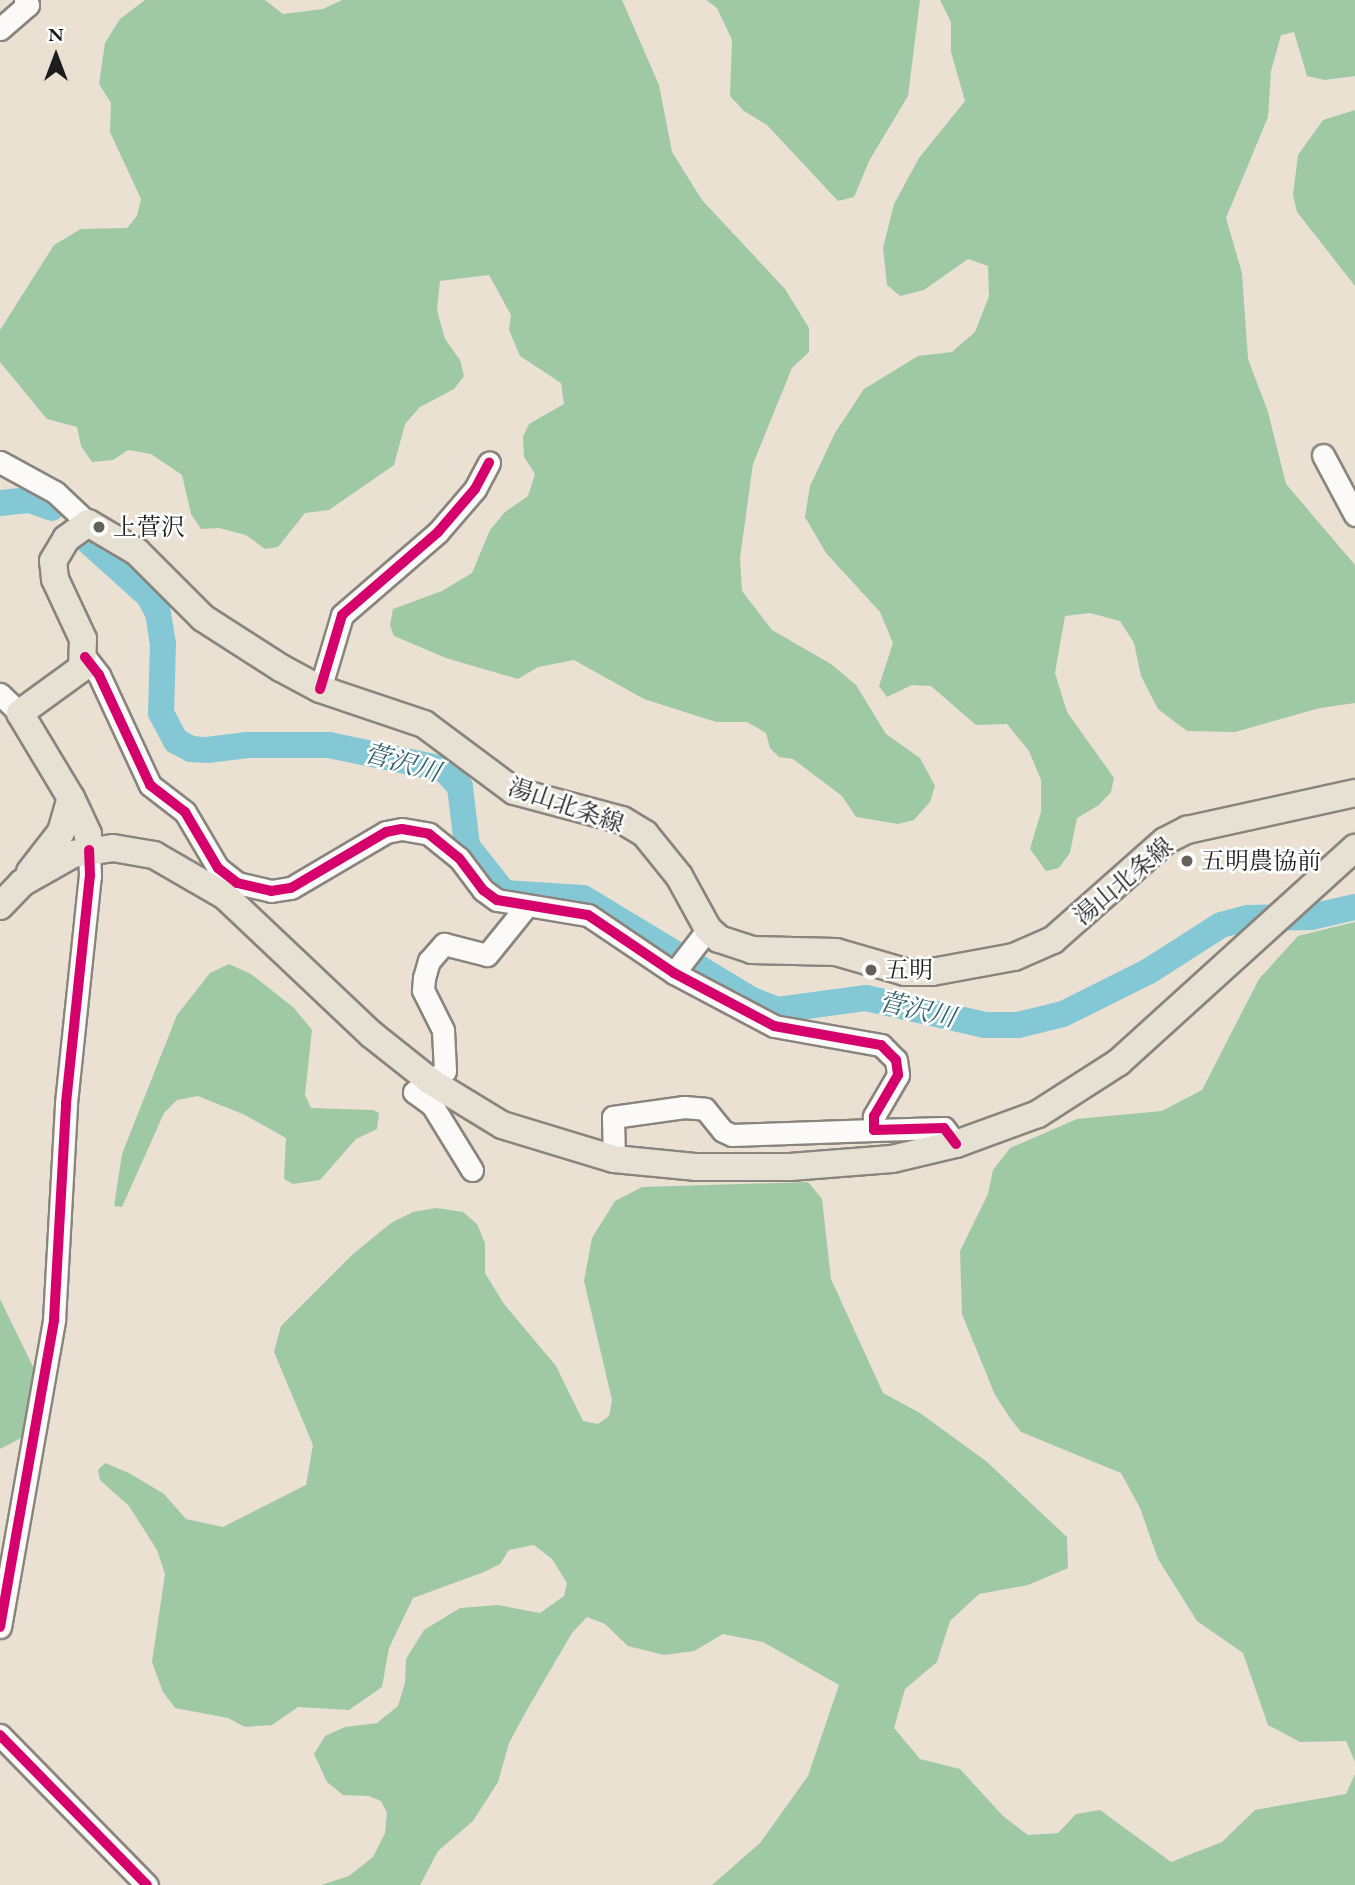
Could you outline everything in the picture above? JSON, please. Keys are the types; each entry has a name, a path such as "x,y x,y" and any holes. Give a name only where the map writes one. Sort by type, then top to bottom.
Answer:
{"main road":[{"path":"88,523 66,539 53,561 55,579 83,639 85,657 74,676 20,713 71,798 88,834 89,850"},
{"name":"湯山北条線","path":"88,523 137,552 225,634 320,689 424,724 514,791 622,820 645,834 679,876 701,938 719,939 752,950 836,952 905,972 932,972 1014,957 1053,940 1165,841 1186,830 1355,793"},
{"path":"0,906 22,883 61,832 71,798"},
{"path":"22,883 52,864 89,850 136,851 197,876 225,896 371,1034 430,1081 502,1125 614,1159 695,1167 790,1167 892,1159 956,1144 1038,1114 1119,1062 1355,848"}],"street":[{"path":"0,29 28,5 25,0"},
{"path":"1323,455 1355,515"},
{"path":"0,462 55,492 88,523"},
{"path":"320,689 342,615 438,532 475,489 489,463"},
{"path":"85,657 99,675 150,785 185,812 218,868 237,883 271,891 291,888 386,832 416,830 443,843 483,890 497,900 525,908 569,909 588,915 774,1026 881,1045 890,1051 898,1076 874,1116 874,1130"},
{"path":"0,694 20,713"},
{"path":"0,1627 54,1320 66,1103 90,876 89,850"},
{"path":"472,1170 432,1105 414,1092 445,1071 446,1049 437,1015 423,990 429,961 444,944 487,955 525,908"},
{"path":"677,969 701,938"},
{"path":"614,1159 613,1116 684,1107 705,1109 723,1131 732,1135 944,1128 956,1144"},
{"path":"0,1735 146,1885"}],"green space":[{"path":"145,0 265,0 283,14 323,9 342,0 622,0 659,85 672,152 702,200 785,289 809,328 809,352 792,368 753,464 740,558 742,591 772,630 831,664 856,685 886,734 920,758 935,786 930,802 914,820 898,824 856,817 842,796 793,759 779,757 770,748 766,733 747,722 716,722 644,699 574,660 538,667 518,679 446,658 394,636 390,625 393,609 442,591 472,573 490,530 505,512 528,496 535,474 524,457 523,437 529,424 564,404 561,383 520,356 509,330 511,315 489,275 440,281 437,310 445,339 460,360 464,376 454,389 420,407 405,424 394,465 329,510 305,513 278,547 265,549 246,535 219,528 201,529 191,514 182,475 151,454 128,450 113,460 92,462 81,446 77,427 47,419 0,362 0,330 54,245 81,229 127,228 137,216 141,199 110,132 111,103 99,84 105,43 120,19"},
{"path":"706,0 920,0 908,96 869,161 854,197 838,201 767,125 744,111 730,96 732,40 717,8"},
{"path":"940,0 1355,0 1355,76 1325,80 1307,76 1294,32 1281,35 1271,71 1268,117 1226,218 1242,273 1248,359 1268,412 1286,484 1355,565 1355,703 1320,708 1235,732 1187,731 1158,709 1141,676 1134,643 1120,621 1090,613 1065,616 1055,673 1067,712 1114,778 1111,792 1099,805 1077,818 1070,853 1059,868 1046,871 1030,849 1041,812 1041,780 1029,751 1007,724 976,725 931,686 912,685 887,697 879,686 893,643 880,612 826,553 805,517 810,486 835,433 864,389 918,356 952,352 975,332 989,296 988,266 968,259 924,290 900,296 887,285 883,248 894,204 919,158 965,101 951,52 951,22"},
{"path":"1355,110 1355,286 1297,212 1293,195 1298,155 1323,120"},
{"path":"1355,922 1355,1762 1346,1741 1300,1742 1268,1725 1243,1653 1197,1621 1158,1559 1140,1508 1121,1473 1021,1432 1010,1418 995,1395 962,1314 960,1251 988,1194 993,1170 1010,1148 1077,1119 1162,1111 1202,1090 1259,979 1298,936"},
{"path":"229,964 251,974 294,1008 312,1030 305,1095 311,1108 373,1110 379,1113 377,1129 356,1139 320,1180 293,1184 284,1179 286,1138 245,1115 198,1096 177,1100 164,1113 122,1207 114,1206 122,1154 177,1015 210,973"},
{"path":"808,1182 822,1199 831,1279 883,1393 920,1413 986,1461 1067,1537 1068,1568 1028,1585 979,1594 950,1621 937,1662 905,1689 894,1728 920,1759 960,1769 1003,1816 1028,1835 1058,1833 1076,1814 1100,1810 1171,1862 1222,1842 1255,1810 1346,1794 1355,1774 1355,1885 712,1885 760,1843 808,1776 839,1685 763,1642 723,1634 694,1651 664,1655 628,1646 605,1624 587,1617 572,1633 509,1743 498,1782 473,1821 438,1851 420,1885 321,1885 349,1876 373,1857 385,1833 387,1813 381,1801 369,1796 343,1795 327,1782 314,1754 325,1736 345,1727 377,1723 398,1706 405,1683 406,1659 424,1630 460,1608 498,1605 540,1613 564,1596 567,1583 552,1559 534,1545 509,1550 500,1564 484,1572 413,1598 389,1648 382,1687 349,1710 298,1707 272,1725 245,1727 228,1718 175,1708 163,1692 152,1662 165,1574 157,1550 129,1506 100,1480 98,1470 105,1463 129,1473 164,1494 186,1519 223,1527 306,1485 313,1445 274,1352 281,1326 353,1254 391,1223 413,1212 436,1208 463,1212 477,1224 485,1243 485,1273 504,1304 556,1366 583,1421 598,1424 609,1416 612,1400 584,1281 592,1238 615,1201 642,1187"},
{"path":"0,1299 37,1375 23,1437 0,1449"}],"waterway":[{"name":"菅沢川","path":"0,503 30,500 52,508"},
{"name":"菅沢川","path":"87,540 149,596 158,613 163,643 161,713 176,741 191,749 207,750 246,745 329,745 444,769 460,787 467,846 504,893 583,898 752,1000 778,1010 866,998 985,1025 1018,1025 1063,1014 1149,971 1221,925 1248,918 1311,917 1355,907"}],"cycle path":[{"path":"320,689 342,615 438,532 475,489 489,463"},
{"path":"85,657 99,675 150,785 185,812 218,868 237,883 271,891 291,888 386,832 402,829 429,834 459,858 483,890 497,900 588,915 674,973 774,1026 881,1045 896,1060 898,1075 874,1116 874,1130 944,1128 956,1144"},
{"path":"0,1627 54,1320 66,1103 90,876 89,850"},
{"path":"0,1735 147,1885"}],"place":[{"name":"上菅沢","path":"99,527"},
{"name":"五明農協前","path":"1187,861"},
{"name":"五明","path":"871,970"}]}
